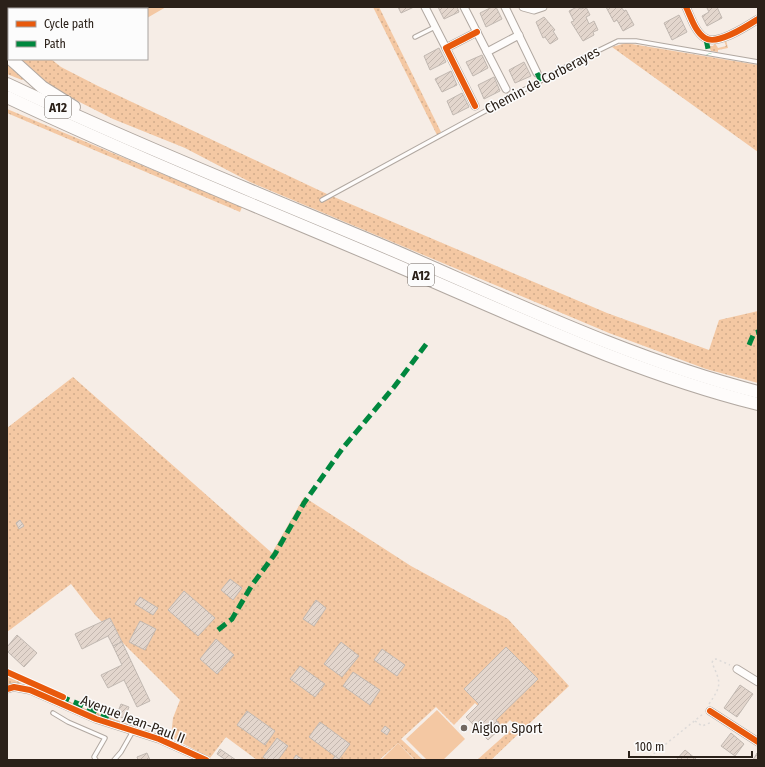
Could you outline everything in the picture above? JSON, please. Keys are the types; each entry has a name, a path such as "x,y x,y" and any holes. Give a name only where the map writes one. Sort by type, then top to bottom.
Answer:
{"highway":[{"path":"12,60 42,87 110,130"},
{"name":"A12","path":"7,84 110,130 582,331 683,370 758,392"},
{"name":"A12","path":"7,96 106,141 570,339 679,381 758,404"}],"street":[{"path":"424,7 474,106"},
{"path":"464,7 506,89"},
{"path":"505,7 537,73"},
{"path":"523,7 534,10 543,7"},
{"path":"686,7 699,33 706,39 713,41 722,39 758,19"},
{"path":"446,48 477,32"},
{"path":"487,52 519,35"},
{"path":"737,669 758,682"},
{"name":"Avenue Jean-Paul II","path":"7,689 14,687 30,690 96,718 159,739 206,760"},
{"path":"707,710 758,742"}],"lane":[{"path":"415,37 435,27"},
{"name":"Chemin de Corberayes","path":"322,200 577,61 618,41 636,40 758,62"},
{"path":"53,713 68,722 105,738 94,757 96,760"},
{"path":"114,760 121,752 133,731"}],"path":[{"path":"646,760 707,710 720,686 718,673 712,663 713,660 716,659 737,669"},
{"path":"695,720 702,726 712,721 717,716"}],"shaded area":[{"path":"166,7 148,17 148,8 80,8"},
{"path":"373,7 379,7 441,132 437,135"},
{"path":"7,9 8,48 7,47"},
{"path":"726,40 728,48 718,50 718,52 711,51 707,43 710,46 713,46 715,43 718,48 726,46 724,41"},
{"path":"626,43 758,65 758,152 612,47"},
{"path":"18,60 52,60 61,67 98,86 327,194 607,313 709,350 719,320 758,311 758,383 706,369 609,333 250,182 185,148 113,119 54,89 26,69"},
{"path":"7,61 24,79 22,80 7,74"},
{"path":"7,109 242,207 240,212 7,113"},
{"path":"73,377 272,553 304,497 411,566 508,619 569,686 491,760 477,760 516,725 510,720 501,729 475,703 454,725 436,707 401,739 423,760 415,760 398,743 379,760 257,760 226,737 210,758 171,737 173,718 180,700 95,615 71,584 7,632 7,428"},
{"path":"7,674 17,677 86,709 148,731 85,711 26,683 7,684"},
{"path":"437,710 465,739 443,760 427,760 406,739"},
{"path":"398,743 414,760 381,760"}],"building":[{"path":"398,7 414,7 401,13"},
{"path":"438,7 457,7 459,12 444,19"},
{"path":"492,7 496,7 502,19 486,27 480,13"},
{"path":"577,7 581,9 586,7 590,15 586,17 589,24 594,21 598,30 593,32 594,35 583,41 571,22 574,21 569,11"},
{"path":"606,7 621,7 624,11 626,10 634,25 623,31 617,20 614,22"},
{"path":"717,7 722,18 707,26 702,16 709,12 707,8"},
{"path":"679,15 687,32 672,40 664,23"},
{"path":"544,17 555,30 553,31 558,39 550,44 545,37 543,38 536,22"},
{"path":"439,48 446,62 430,70 424,56"},
{"path":"482,55 488,68 473,76 466,62"},
{"path":"524,62 531,76 515,83 509,70"},
{"path":"451,71 457,85 442,92 435,79"},
{"path":"494,77 500,91 484,99 478,85"},
{"path":"462,93 469,107 453,115 447,101"},
{"path":"20,520 24,526 19,529 16,523"},
{"path":"230,579 242,588 233,600 221,590"},
{"path":"184,591 215,618 198,636 168,610"},
{"path":"140,597 158,608 153,615 135,604"},
{"path":"316,600 326,608 314,626 303,619"},
{"path":"110,618 122,642 113,646 108,636 82,649 75,634"},
{"path":"140,621 156,629 145,650 129,642"},
{"path":"17,635 37,653 24,667 7,651 7,647"},
{"path":"216,639 234,655 217,674 200,659"},
{"path":"122,642 150,701 137,707 124,680 108,688 101,675 122,665 113,646"},
{"path":"341,642 359,656 342,677 324,664"},
{"path":"506,647 538,679 496,720 502,727 488,740 466,717 479,704 464,689"},
{"path":"382,649 405,665 397,676 374,660"},
{"path":"300,666 325,684 315,697 290,679"},
{"path":"353,672 380,690 370,705 343,686"},
{"path":"740,685 753,694 737,717 724,708"},
{"path":"121,704 129,707 125,717 122,718 117,714"},
{"path":"247,711 275,731 265,745 237,725"},
{"path":"320,722 350,744 339,759 309,737"},
{"path":"385,726 390,730 387,735 381,731"},
{"path":"731,733 744,744 735,756 721,746"},
{"path":"277,738 288,746 278,760 267,760 263,757"},
{"path":"220,749 236,760 226,760 217,754"},
{"path":"685,750 696,759 696,760 676,760"},
{"path":"147,753 150,760 138,760 137,757"},
{"path":"757,753 758,760 753,760"},
{"path":"296,755 303,760 293,760"},
{"path":"335,756 339,759 341,760 332,760"}],"marked path":[{"path":"706,39 709,54"},
{"path":"537,73 541,81"},
{"path":"749,345 754,333 758,332"},
{"path":"218,630 232,619 252,585 275,554 304,503 342,449 394,387 427,343"},
{"path":"60,696 109,717"}],"cycle path":[{"path":"686,7 699,32 705,38 710,40 732,34 758,19"},
{"path":"475,106 446,48 477,32"},
{"path":"7,672 63,697"},
{"path":"7,689 14,687 30,690 96,719 159,739 206,760"},
{"path":"710,711 758,742"}],"place":[{"name":"Aiglon Sport","path":"464,728"}]}
